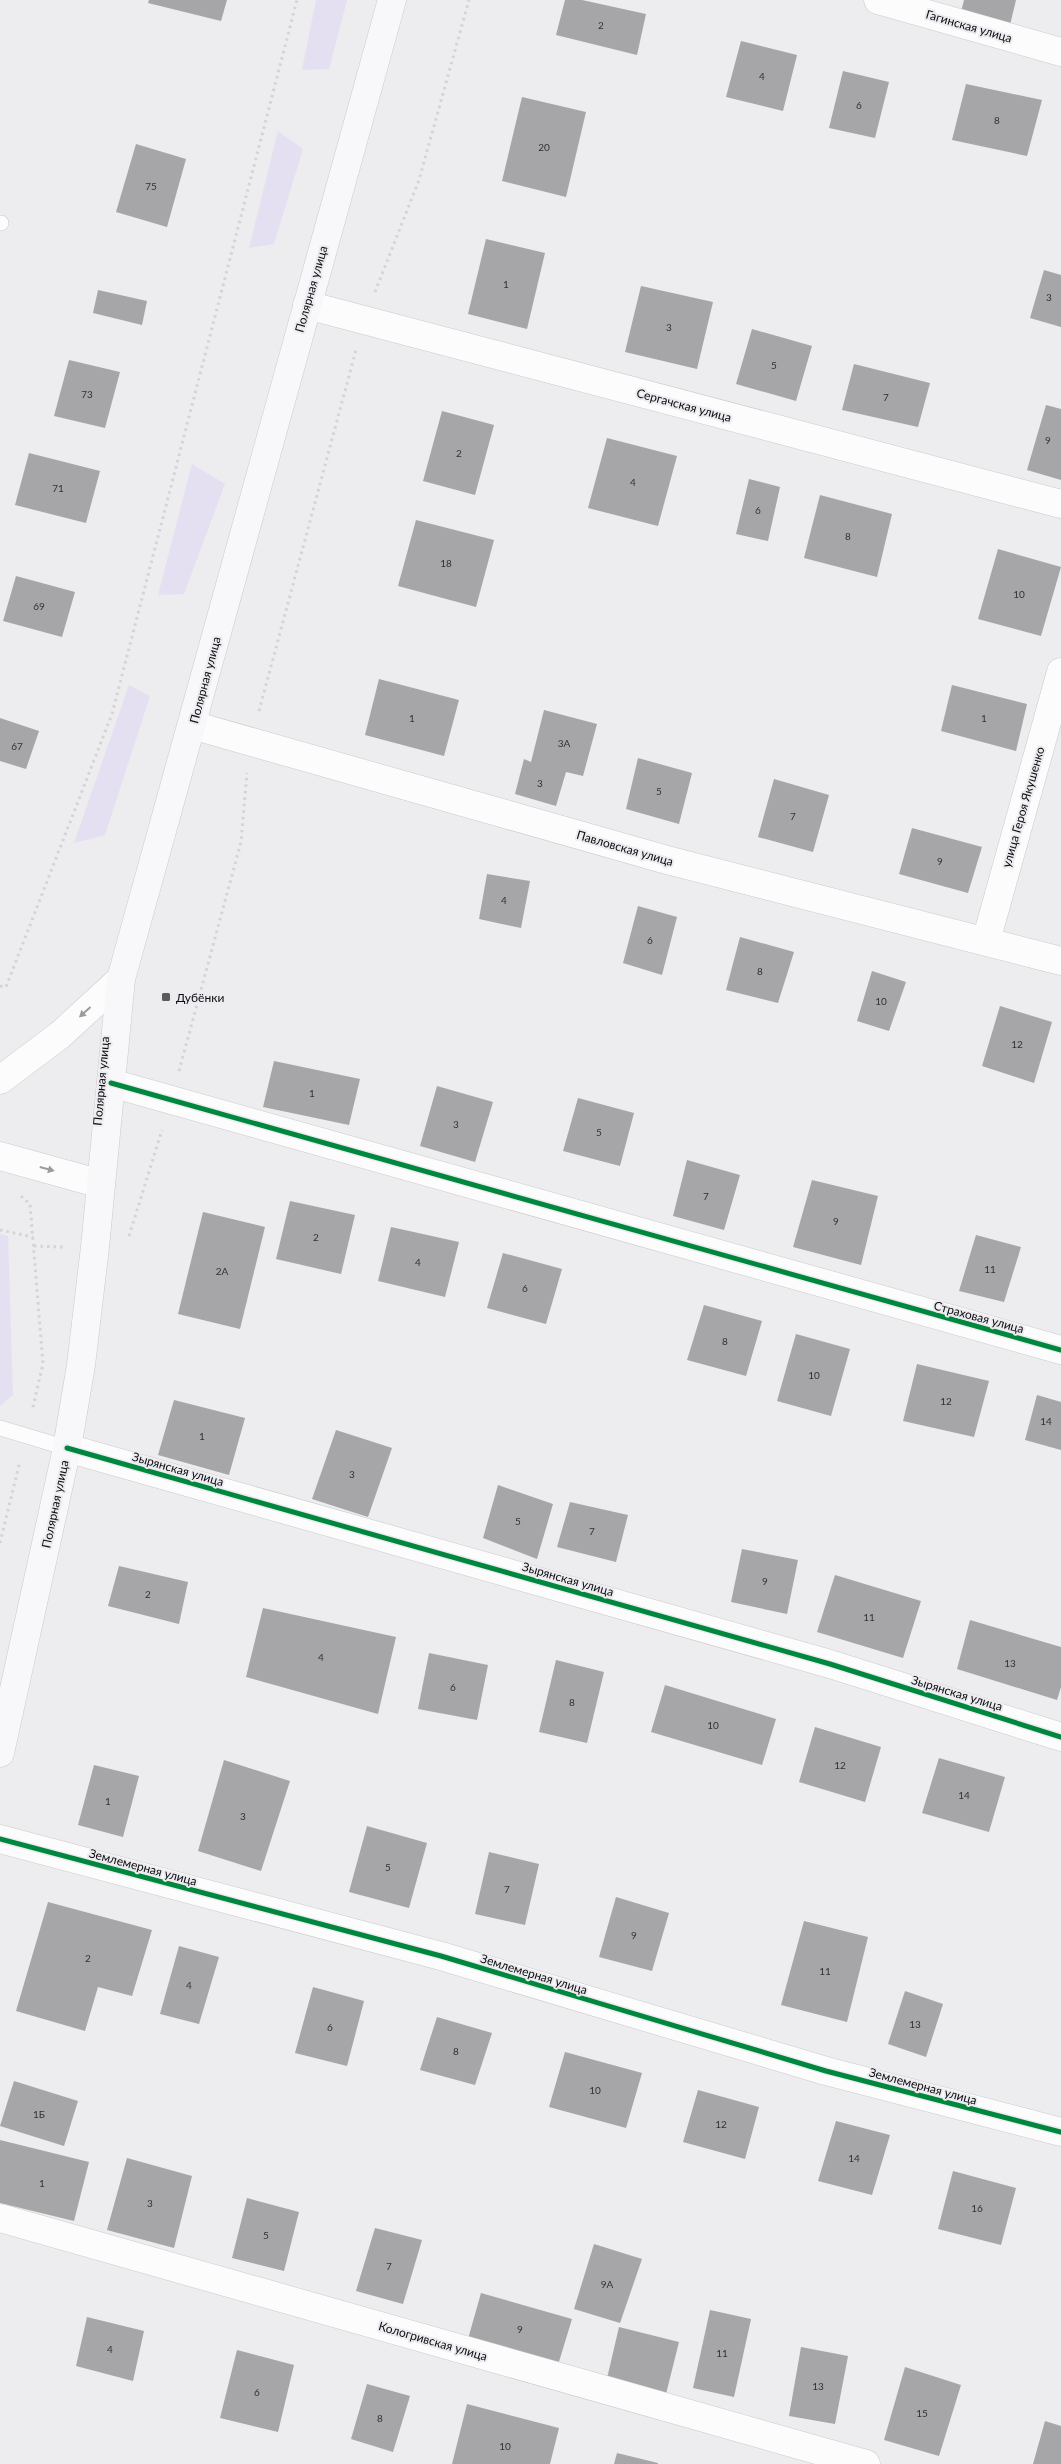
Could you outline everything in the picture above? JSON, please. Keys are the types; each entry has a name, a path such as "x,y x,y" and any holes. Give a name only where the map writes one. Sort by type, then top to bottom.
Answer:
{"main road":[{"name":"Полярная улица","path":"0,1753 67,1448 81,1365 102,1184 121,979 392,0"}],"street":[{"name":"Гагинская улица","path":"878,0 1061,52"},
{"name":"Сергачская улица","path":"307,305 1061,504"},
{"name":"улица Героя Якушенко","path":"986,942 1061,672"},
{"name":"Павловская улица","path":"192,725 667,860 1061,961"},
{"path":"0,1080 60,1035 121,979"},
{"name":"Страховая улица","path":"112,1083 1061,1350"},
{"path":"0,1156 102,1184"},
{"name":"Зырянская улица","path":"67,1448 830,1664 1061,1737"},
{"name":"Землемерная улица","path":"0,1839 441,1956 826,2071 1061,2132"},
{"name":"Кологривская улица","path":"0,2218 866,2464"}],"lane":[{"path":"0,1428 67,1448"}],"path":[{"path":"0,986 6,987 112,714 297,0"},
{"path":"0,1542 43,1364 30,1204 15,1190"},
{"path":"0,1230 33,1237"}],"shaded area":[{"path":"316,0 347,0 329,69 302,70"},
{"path":"278,131 303,149 274,244 249,248"},
{"path":"192,464 225,484 184,594 158,595"},
{"path":"129,685 150,696 105,835 74,843"},
{"path":"0,1234 8,1236 13,1395 0,1406"}],"building":[{"path":"149,0 227,0 221,21 148,3"},
{"path":"565,0 582,0 646,14 637,55 556,35"},
{"path":"964,0 1016,0 1010,25 961,12"},
{"path":"741,41 797,55 783,111 726,97"},
{"path":"843,71 889,82 875,138 829,128"},
{"path":"966,84 1042,100 1027,156 952,140"},
{"path":"522,97 586,112 566,197 502,181"},
{"path":"136,144 186,159 167,227 116,212"},
{"path":"486,239 545,253 527,329 468,314"},
{"path":"1044,270 1061,275 1061,327 1030,318"},
{"path":"641,286 713,302 697,369 625,352"},
{"path":"98,290 147,301 142,325 93,313"},
{"path":"752,329 812,346 796,401 736,384"},
{"path":"69,360 120,372 105,428 54,416"},
{"path":"854,364 930,383 918,427 842,410"},
{"path":"1046,405 1061,409 1061,480 1027,470"},
{"path":"442,411 494,425 475,495 423,481"},
{"path":"607,438 677,456 658,526 588,508"},
{"path":"29,453 100,471 86,523 15,505"},
{"path":"749,479 780,487 768,541 736,534"},
{"path":"820,495 892,514 877,577 804,558"},
{"path":"416,520 494,540 476,607 398,586"},
{"path":"998,549 1061,567 1041,636 978,619"},
{"path":"16,576 75,592 62,637 3,621"},
{"path":"379,679 459,700 444,756 365,735"},
{"path":"952,685 1027,704 1016,751 941,731"},
{"path":"544,710 597,724 583,776 566,772 556,806 515,794 524,759 531,762"},
{"path":"0,718 39,731 26,769 0,761"},
{"path":"638,758 692,773 679,824 626,809"},
{"path":"774,779 829,795 813,852 758,837"},
{"path":"912,828 982,847 968,893 899,874"},
{"path":"487,874 530,881 521,928 479,919"},
{"path":"638,906 677,917 662,975 623,963"},
{"path":"740,937 794,952 778,1003 726,990"},
{"path":"872,971 906,982 889,1031 857,1021"},
{"path":"1000,1006 1052,1022 1034,1083 982,1066"},
{"path":"274,1061 360,1079 349,1125 263,1107"},
{"path":"437,1086 493,1102 475,1162 420,1146"},
{"path":"578,1098 634,1113 620,1166 563,1151"},
{"path":"687,1160 740,1175 724,1230 673,1216"},
{"path":"812,1180 878,1196 861,1265 793,1247"},
{"path":"290,1201 355,1215 341,1274 276,1259"},
{"path":"203,1212 265,1227 240,1329 178,1314"},
{"path":"391,1227 459,1242 445,1297 378,1281"},
{"path":"976,1235 1021,1247 1004,1302 959,1291"},
{"path":"503,1253 562,1269 546,1324 487,1308"},
{"path":"704,1305 762,1321 746,1376 687,1360"},
{"path":"796,1334 850,1349 831,1416 777,1401"},
{"path":"917,1364 989,1381 974,1437 903,1421"},
{"path":"1037,1395 1061,1402 1061,1450 1025,1440"},
{"path":"174,1400 245,1418 229,1475 158,1455"},
{"path":"336,1430 392,1448 368,1517 312,1499"},
{"path":"498,1485 553,1504 537,1559 483,1538"},
{"path":"570,1502 628,1515 616,1562 557,1547"},
{"path":"742,1549 798,1560 787,1614 731,1602"},
{"path":"119,1566 188,1582 179,1624 108,1606"},
{"path":"835,1575 921,1601 903,1658 817,1632"},
{"path":"263,1608 396,1637 378,1714 246,1677"},
{"path":"970,1620 1061,1647 1061,1687 1057,1700 957,1669"},
{"path":"429,1653 488,1665 477,1720 418,1709"},
{"path":"556,1660 604,1672 587,1743 539,1732"},
{"path":"665,1685 776,1719 762,1765 651,1732"},
{"path":"815,1727 881,1747 865,1802 799,1782"},
{"path":"939,1758 1005,1777 989,1832 922,1813"},
{"path":"224,1760 290,1781 261,1871 198,1851"},
{"path":"94,1765 139,1776 123,1837 78,1825"},
{"path":"367,1826 427,1843 409,1908 349,1892"},
{"path":"489,1852 539,1864 525,1925 475,1914"},
{"path":"616,1897 669,1913 652,1971 599,1957"},
{"path":"48,1902 152,1930 132,1996 98,1987 85,2031 16,2011"},
{"path":"804,1921 868,1937 847,2022 781,2005"},
{"path":"179,1946 219,1957 199,2024 160,2014"},
{"path":"313,1987 364,2001 347,2066 295,2053"},
{"path":"905,1991 943,2004 926,2057 888,2044"},
{"path":"437,2017 492,2033 475,2085 420,2070"},
{"path":"565,2052 642,2073 626,2128 549,2107"},
{"path":"14,2081 78,2101 64,2146 0,2126"},
{"path":"698,2090 759,2107 745,2159 683,2142"},
{"path":"836,2121 890,2135 872,2195 818,2181"},
{"path":"0,2140 89,2162 74,2221 0,2203"},
{"path":"127,2158 192,2176 174,2248 107,2230"},
{"path":"953,2171 1016,2188 1001,2245 938,2229"},
{"path":"247,2198 299,2212 284,2271 232,2258"},
{"path":"375,2228 422,2240 403,2304 356,2291"},
{"path":"594,2244 642,2259 620,2323 574,2309"},
{"path":"481,2293 572,2319 558,2365 468,2339"},
{"path":"710,2310 751,2319 734,2397 693,2388"},
{"path":"87,2317 144,2331 133,2381 76,2366"},
{"path":"619,2327 679,2342 664,2402 605,2387"},
{"path":"801,2347 848,2356 835,2424 789,2416"},
{"path":"237,2350 294,2365 278,2432 220,2418"},
{"path":"905,2367 961,2385 939,2456 884,2440"},
{"path":"367,2384 410,2396 393,2452 351,2439"},
{"path":"467,2404 559,2428 550,2464 452,2464"},
{"path":"1045,2421 1061,2426 1061,2464 1033,2464"},
{"path":"617,2453 658,2463 658,2464 614,2464"}],"cycle path":[{"path":"111,1083 1061,1350"},
{"path":"67,1448 830,1664 1061,1737"},
{"path":"0,1839 441,1956 826,2071 1061,2132"}],"place":[{"name":"Дубёнки","path":"166,997"}]}
